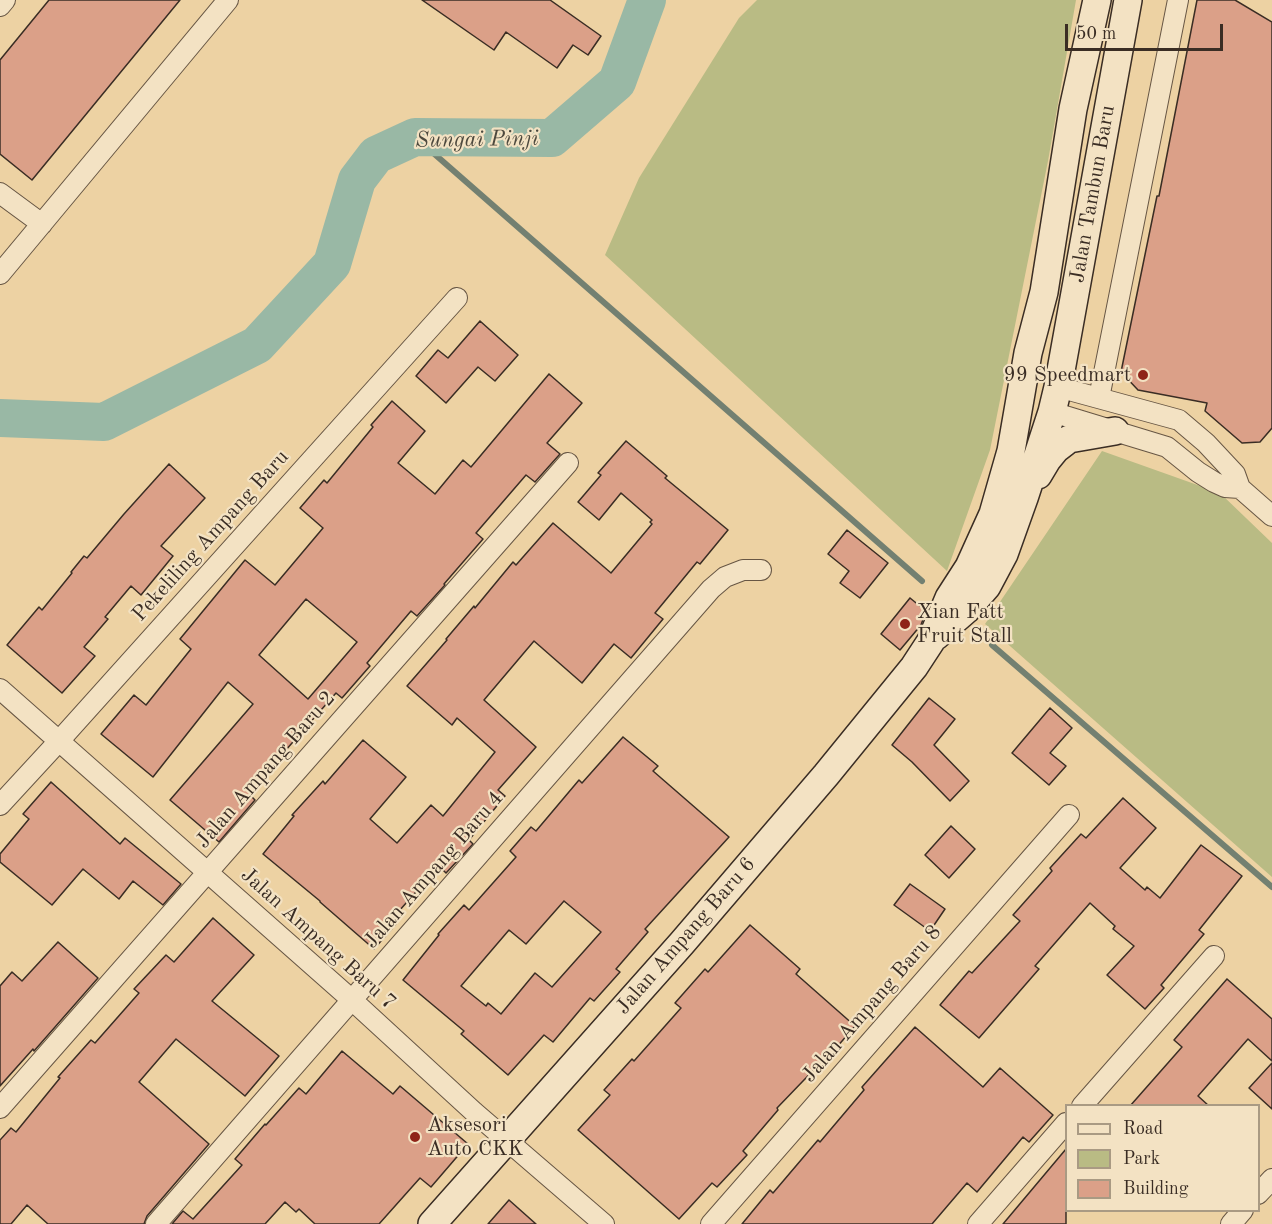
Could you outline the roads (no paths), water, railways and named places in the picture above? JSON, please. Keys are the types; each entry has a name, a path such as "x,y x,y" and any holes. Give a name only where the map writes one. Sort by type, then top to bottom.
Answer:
{"main road":[{"name":"Jalan Tambun Baru","path":"1044,292 1073,109 1097,0"},
{"name":"Jalan Tambun Baru","path":"1051,399 1129,6"},
{"path":"969,567 995,535 1020,458 1029,420 1051,399 1044,292"},
{"name":"Jalan Ampang Baru 6","path":"432,1224 682,943 826,775 914,667 931,641 949,598 969,567 993,514 1011,451 1028,353 1044,292"},
{"name":"Jalan Ampang Baru 6","path":"931,641 966,610 987,586 1004,554 1024,498 1051,399"},
{"path":"1024,498 1056,449 1070,439 1115,431"}],"street":[{"path":"0,6 6,0"},
{"path":"0,274 228,0"},
{"path":"1099,398 1178,0"},
{"path":"0,193 42,224"},
{"name":"Pekeliling Ampang Baru","path":"0,805 457,298"},
{"path":"1051,399 1099,398 1179,420 1206,443 1235,474 1240,488"},
{"path":"1051,399 1115,431 1167,447 1214,482 1225,487 1240,488 1268,505"},
{"name":"Jalan Ampang Baru 2","path":"0,1108 568,463"},
{"name":"Jalan Ampang Baru 4","path":"156,1224 711,589 724,577 743,570 761,570"},
{"name":"Jalan Ampang Baru 7","path":"0,689 604,1224"},
{"name":"Jalan Ampang Baru 8","path":"711,1224 1069,815"},
{"path":"1084,1104 1214,956"},
{"path":"978,1224 1065,1124"},
{"path":"1260,1192 1272,1179"},
{"path":"1231,1224 1241,1212"}],"waterway":[{"name":"Sungai Pinji","path":"0,418 104,422 257,345 332,264 357,180 376,155 415,137 552,138 617,82 647,0"},
{"path":"415,137 922,581"},
{"path":"992,645 1272,887"}],"place":[{"name":"99 Speedmart","path":"1143,375"},
{"name":"Xian Fatt Fruit Stall","path":"905,624"},
{"name":"Aksesori Auto CKK","path":"415,1137"}]}
